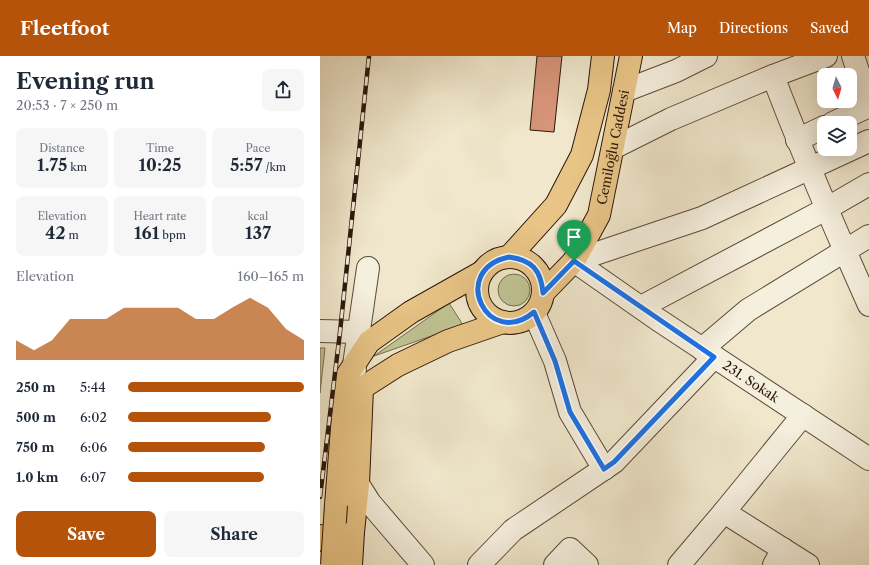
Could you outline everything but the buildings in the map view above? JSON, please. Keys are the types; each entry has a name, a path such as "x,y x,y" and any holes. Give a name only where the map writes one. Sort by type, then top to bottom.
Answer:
{"main road":[{"name":"Cemiloğlu Caddesi","path":"509,257 556,205 582,155 599,90 603,56"},
{"name":"Cemiloğlu Caddesi","path":"543,293 574,261 599,215 631,56"},
{"path":"332,565 346,377 369,342 411,312 482,272 489,265 498,260 509,257 520,259 530,264 538,271 542,282 543,293 541,303 528,318 520,321 512,323 503,322 493,318 485,312 480,303 477,292 478,282 482,272"},
{"path":"351,565 358,484 362,388 405,361 448,341 503,322"},
{"path":"320,536 358,565"}],"street":[{"path":"624,91 676,71 706,56"},
{"path":"613,148 671,119 773,76 826,56"},
{"path":"846,116 869,105 853,56"},
{"path":"773,76 797,140 826,209 844,250 867,295"},
{"path":"797,140 817,130"},
{"path":"574,261 702,218 869,140"},
{"path":"641,307 826,209 869,184"},
{"path":"479,565 513,530 614,462 708,353 748,310 869,236"},
{"name":"231. Sokak","path":"574,261 708,353 869,459"},
{"path":"362,388 354,365 368,268"},
{"path":"534,312 555,361 570,412 604,469"},
{"path":"320,331 359,332"},
{"path":"679,565 803,415"},
{"path":"358,484 370,503 423,565"},
{"path":"724,512 778,557 808,565"},
{"path":"555,565 570,550 587,565"}],"green space":[{"path":"511,274 517,274 527,281 530,290 529,296 523,303 517,306 511,306 501,299 498,293 498,287 505,277"},
{"path":"449,303 463,325 374,356"},
{"path":"320,348 325,348 320,393"}],"railway":[{"path":"320,497 340,332 369,56"}],"route":[{"path":"509,257 520,259 530,264 538,271 542,282 543,293 574,261 714,357 614,462 604,469 570,412 555,361 534,312 528,318 520,321 512,323 503,322 493,318 485,312 480,303 477,292 478,282 482,272 489,265 498,260 509,257"}]}
